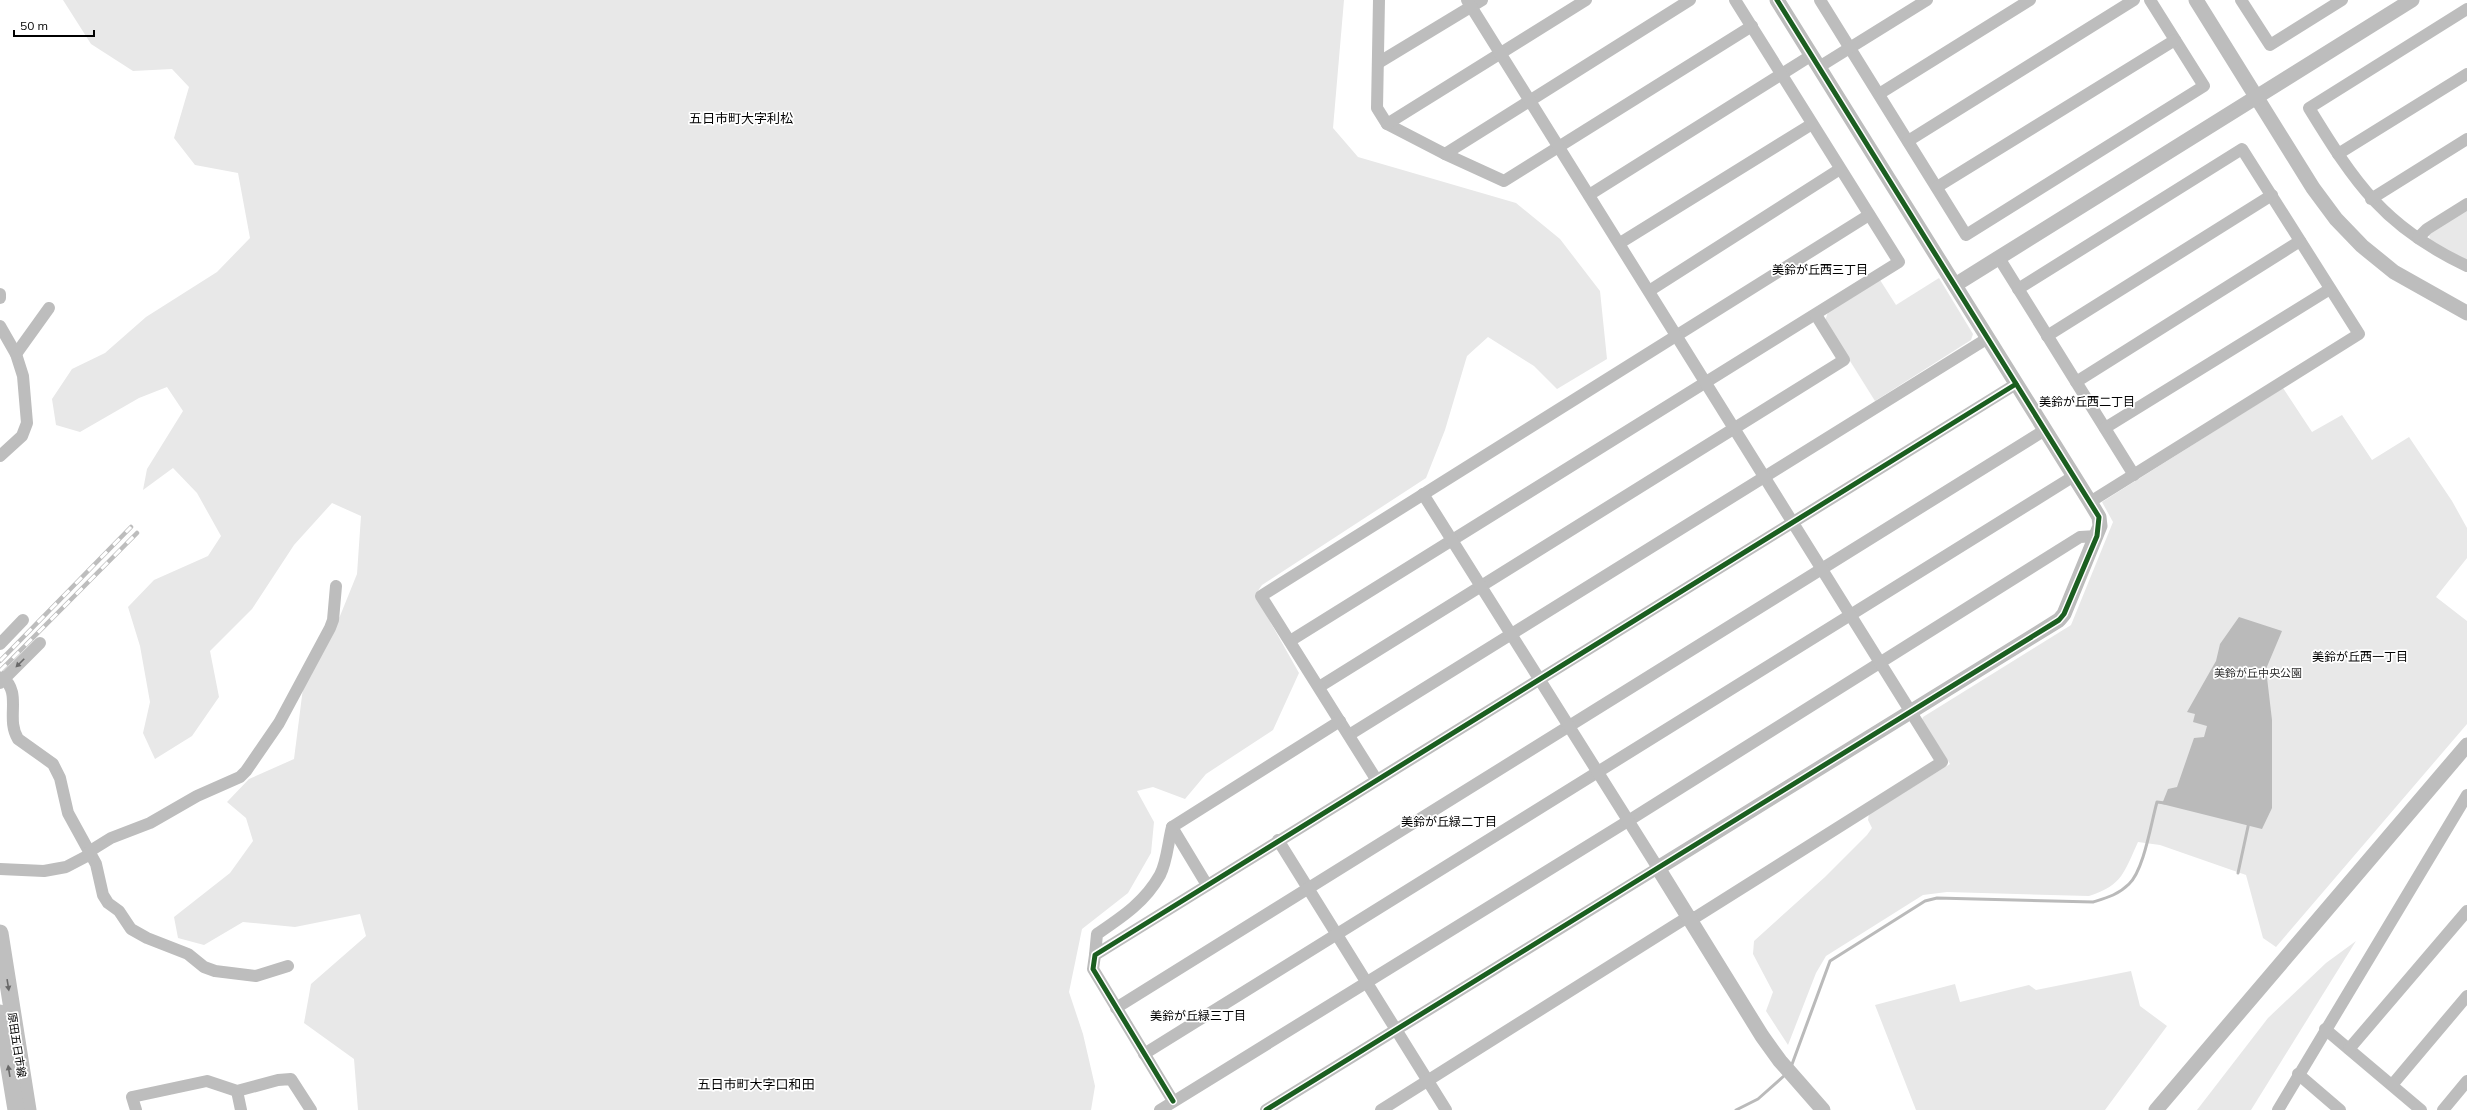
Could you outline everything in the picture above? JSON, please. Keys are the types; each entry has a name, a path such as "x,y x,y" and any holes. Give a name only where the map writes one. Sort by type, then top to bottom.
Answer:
{"main road":[{"name":"原田五日市線","path":"0,933 28,1110"},
{"name":"原田五日市線","path":"0,1013 16,1110"}],"street":[{"path":"1379,0 1377,108 1387,124 1445,154 1504,181 1752,26"},
{"path":"1378,63 1469,3 1482,0"},
{"path":"1387,124 1586,0"},
{"path":"1445,154 1690,0"},
{"path":"1290,642 1899,262 1735,0"},
{"path":"1266,1110 1912,712 2059,620 2064,614 2097,536 2099,517 1956,285 1777,0"},
{"path":"1822,0 1850,48 1966,235 2204,86 2150,0"},
{"path":"1589,195 1782,74 1850,48 1927,0"},
{"path":"1879,94 2030,0"},
{"path":"1908,141 2134,0"},
{"path":"2196,0 2313,188 2341,224 2362,246 2394,272 2467,312"},
{"path":"2241,0 2270,45 2342,0"},
{"path":"1956,285 2412,0"},
{"path":"1381,1110 1688,917 1696,917 1942,762 1792,523 1620,243 1469,3"},
{"path":"2467,9 2309,108 2338,154 2371,199 2395,222 2443,255 2467,266"},
{"path":"1937,187 2175,40"},
{"path":"2338,154 2467,74"},
{"path":"1620,243 1812,124"},
{"path":"2371,199 2467,139"},
{"path":"2018,288 2242,149 2359,334 2090,502"},
{"path":"1649,291 1840,169"},
{"path":"2047,336 2272,195"},
{"path":"2418,238 2427,229 2467,204"},
{"path":"1376,779 1261,596 1869,215"},
{"path":"2076,382 2300,242"},
{"path":"1999,258 2134,475"},
{"path":"2105,428 2330,289"},
{"path":"16,354 48,308"},
{"path":"1319,687 1844,360 1816,315"},
{"path":"0,326 16,354 23,376 27,423 22,436 0,456"},
{"path":"1349,735 1765,478 1988,338"},
{"path":"1095,955 1376,779 2016,384"},
{"path":"1116,1008 2045,430"},
{"path":"1144,1054 1598,774 2074,476"},
{"path":"1423,494 1512,633 1598,774 1762,1036 1795,1080 1823,1110"},
{"path":"1160,1110 1366,981 1628,821 2080,537 2097,536"},
{"path":"0,869 54,870 76,863 87,856 90,851 111,838 150,823 197,796 240,777 246,771 279,723 330,628 333,620 336,586"},
{"path":"0,644 23,620"},
{"path":"40,642 2,680 14,694 12,725 18,739 53,764 60,778 68,813 90,851 101,879 105,899 119,911 135,932 188,954 204,967 223,973 256,976 288,966"},
{"path":"1173,1101 1093,969 1098,934 1130,911 1146,895 1160,874 1172,828 1340,721"},
{"path":"2156,1110 2467,745"},
{"path":"2278,1110 2325,1029 2467,795"},
{"path":"1172,828 1206,885"},
{"path":"1278,840 1446,1110"},
{"path":"2349,1048 2467,911"},
{"path":"2392,1085 2467,996"},
{"path":"2325,1029 2421,1110"},
{"path":"2298,1074 2340,1110"},
{"path":"136,1110 132,1098 207,1081 237,1092 278,1080 291,1079 311,1110"},
{"path":"2442,1110 2467,1081"},
{"path":"237,1092 241,1110"}],"green space":[{"path":"63,0 1344,0 1333,128 1358,157 1516,203 1560,239 1600,291 1607,359 1557,389 1534,366 1488,337 1467,356 1445,430 1426,478 1262,585 1255,595 1299,673 1273,730 1206,774 1185,799 1153,787 1137,791 1154,822 1151,853 1128,893 1082,929 1069,992 1083,1034 1095,1086 1091,1110 358,1110 354,1059 304,1023 311,984 366,936 360,914 295,927 243,922 204,945 178,938 174,917 230,873 253,841 246,818 227,802 249,779 294,759 303,688 340,616 357,574 361,516 332,503 294,545 252,609 210,651 219,697 192,736 155,759 143,733 150,702 140,646 128,607 154,580 208,556 221,536 197,493 173,468 143,490 147,469 183,411 167,387 139,398 80,432 56,425 52,399 72,369 105,353 146,317 217,272 250,238 238,173 195,165 174,138 189,87 172,69 133,71 91,44"},
{"path":"2467,209 2467,259 2463,259 2430,241 2429,232"},
{"path":"1939,278 1973,334 1971,340 1875,401 1825,321 1828,312 1880,280 1896,305"},
{"name":"美鈴が丘中央公園","path":"2283,388 2312,432 2342,415 2372,460 2409,437 2452,501 2467,528 2467,558 2436,597 2467,621 2467,724 2276,947 2263,938 2246,875 2160,845 2138,842 2125,869 2116,882 2100,892 2089,896 1947,892 1923,895 1826,956 1816,973 1788,1045 1766,1011 1773,992 1753,954 1754,941 1825,877 1867,835 1872,828 1868,820 1869,814 1950,764 1922,720 1923,717 2071,625 2113,522 2102,502"},
{"path":"2356,941 2251,1110 2197,1110 2268,1018 2326,963"},
{"path":"2131,971 2140,1006 2167,1026 2105,1110 1916,1110 1875,1005 1955,984 1960,1002 2029,985 2036,990"}],"shaded area":[{"path":"2239,617 2282,631 2266,669 2272,720 2272,808 2262,829 2162,804 2168,789 2177,787 2194,738 2204,737 2207,726 2193,722 2195,714 2187,712 2216,661 2220,644"}],"waterway":[{"path":"1791,1067 1830,961 1925,901 1937,898 2093,902 2112,896 2125,888 2134,877 2143,857 2157,802 2165,803"},
{"path":"2238,873 2249,822"},
{"path":"1736,1110 1758,1099 1785,1075"}],"railway":[{"path":"0,661 131,527"},
{"path":"0,671 137,533"}],"cycle path":[{"path":"1266,1110 2059,620 2064,614 2097,536 2099,517 1777,0"},
{"path":"1173,1101 1093,969 1095,955 2016,384"}],"district":[{"name":"五日市町大字利松","path":"741,118"},
{"name":"美鈴が丘西三丁目","path":"1820,270"},
{"name":"美鈴が丘西二丁目","path":"2087,402"},
{"name":"美鈴が丘西一丁目","path":"2360,657"},
{"name":"美鈴が丘緑二丁目","path":"1449,822"},
{"name":"美鈴が丘緑三丁目","path":"1198,1016"},
{"name":"五日市町大字口和田","path":"756,1084"}]}
